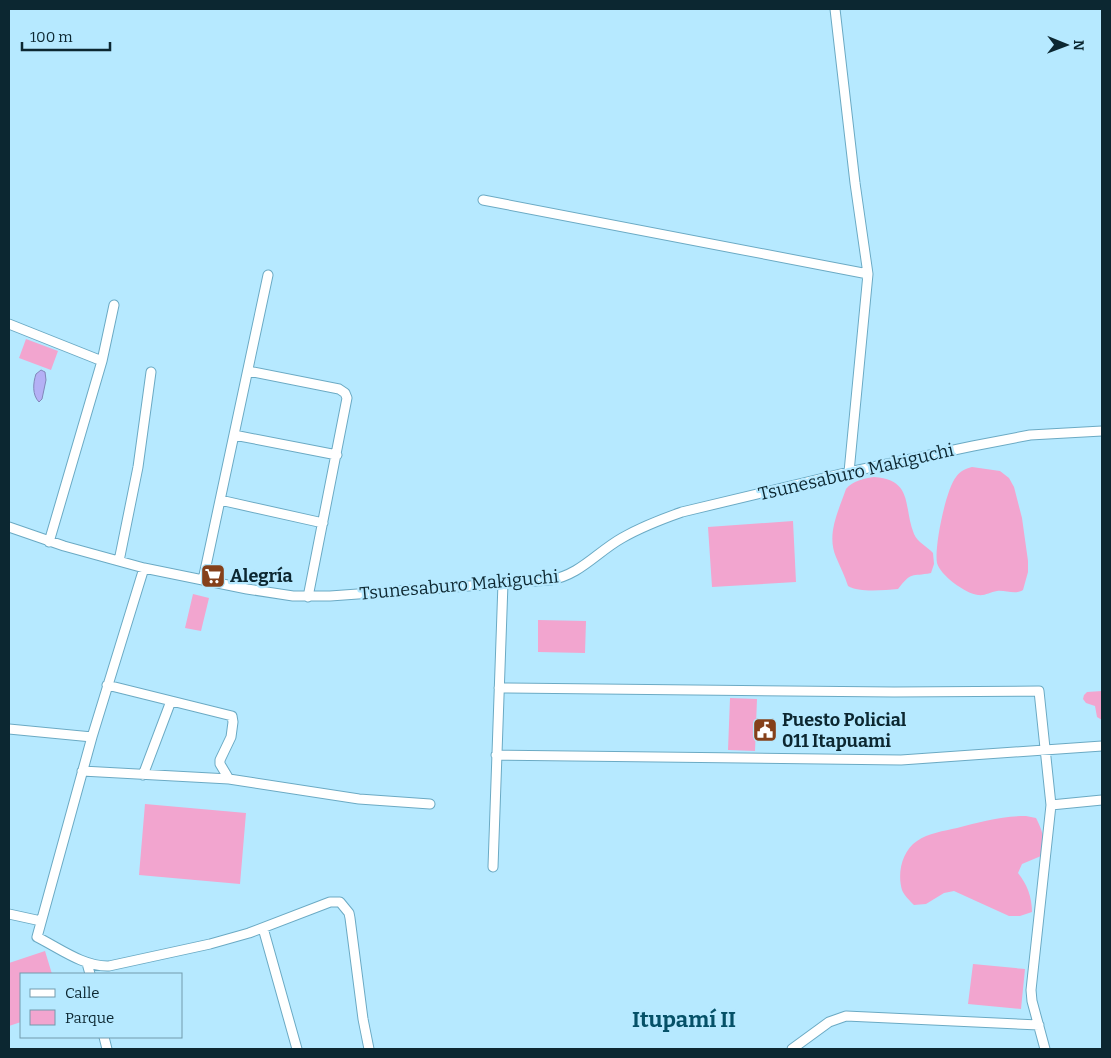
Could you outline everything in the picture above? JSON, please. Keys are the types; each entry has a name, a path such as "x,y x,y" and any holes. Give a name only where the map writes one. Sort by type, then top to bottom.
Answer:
{"street":[{"path":"835,9 855,183 868,274 849,472"},
{"path":"483,200 868,274"},
{"path":"203,580 268,276"},
{"path":"49,542 102,361 114,305"},
{"path":"9,324 102,361"},
{"path":"248,371 339,389 345,393 347,403 308,597"},
{"path":"119,561 138,467 151,372"},
{"name":"Tsunesaburo Makiguchi","path":"9,527 49,542 144,568 277,594 308,597 550,580 564,577 576,571 621,538 682,512 849,472 1030,435 1102,431"},
{"path":"234,435 337,454"},
{"path":"220,500 323,523"},
{"path":"144,568 82,771 37,937 87,963 109,966 210,944 263,928 330,902 340,902 349,913 350,918 363,1019 369,1049"},
{"path":"493,867 503,583"},
{"path":"107,685 232,716 231,737 220,760 220,764 229,779"},
{"path":"499,688 904,692 1039,691 1051,805 1031,990 1044,1049"},
{"path":"143,776 172,700"},
{"path":"9,730 92,737"},
{"path":"496,755 901,760 1102,746"},
{"path":"82,771 143,776 229,779 359,799 430,804"},
{"path":"1051,805 1102,800"},
{"path":"9,914 41,921"},
{"path":"263,928 297,1049"},
{"path":"87,963 90,973"},
{"path":"792,1049 830,1022 846,1016 1039,1026"}],"green space":[{"path":"26,339 58,351 51,370 19,358"},
{"path":"972,467 1000,471 1009,478 1014,487 1022,518 1028,561 1028,572 1023,590 1014,592 997,591 981,595 973,594 961,588 939,568 937,563 937,544 948,493 958,475 963,470"},
{"path":"874,477 896,483 901,489 905,496 914,534 933,553 934,564 931,573 909,577 898,589 865,590 848,586 833,548 833,531 846,489 855,482"},
{"path":"793,521 796,582 712,587 708,527"},
{"path":"193,594 209,598 201,631 185,628"},
{"path":"538,620 586,621 585,653 538,652"},
{"path":"1102,691 1102,720 1097,717 1095,706 1086,703 1083,699 1087,692"},
{"path":"730,698 757,699 755,751 728,750"},
{"path":"145,804 246,813 240,884 139,875"},
{"path":"1026,816 1036,818 1042,832 1043,841 1041,856 1022,864 1018,873 1028,891 1032,912 1020,916 1009,916 954,891 944,893 926,904 914,905 904,894 900,877 902,863 908,850 917,841 936,833 983,822"},
{"path":"45,951 52,973 20,973 20,1022 9,1026 9,963"},
{"path":"973,964 1025,969 1021,1009 968,1004"}],"shaded area":[{"path":"41,370 45,372 46,380 42,399 39,402 35,396 34,385 36,374"}],"place":[{"name":"Alegría","path":"213,576"},
{"name":"Puesto Policial 011 Itapuami","path":"765,730"}],"district":[{"name":"Itupamí II","path":"684,1019"}]}
